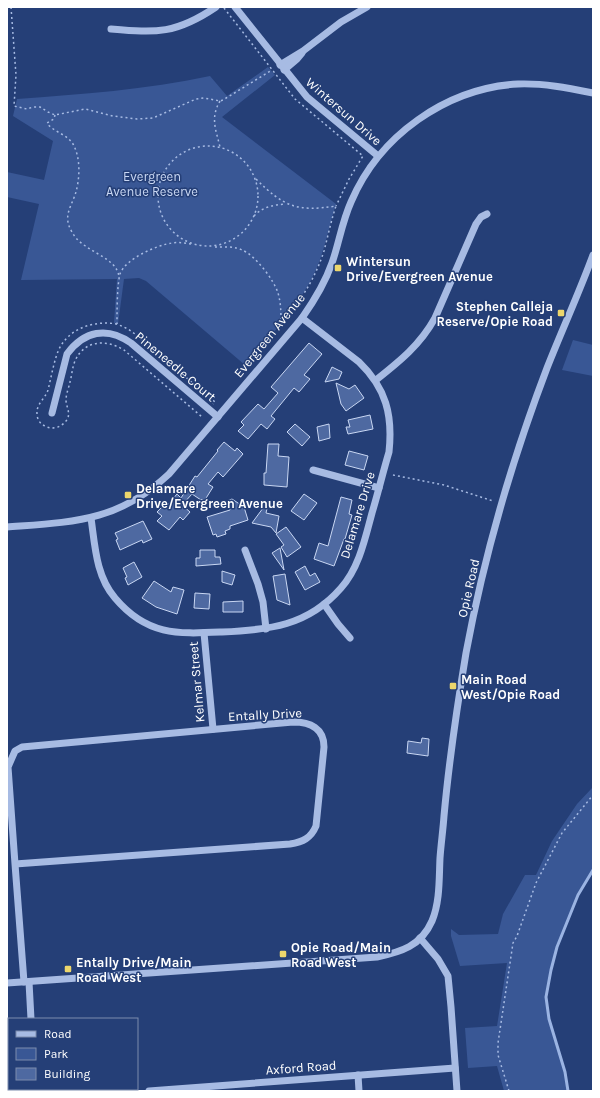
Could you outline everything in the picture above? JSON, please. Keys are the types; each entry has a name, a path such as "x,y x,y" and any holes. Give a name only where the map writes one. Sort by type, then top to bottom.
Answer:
{"street":[{"path":"111,29 150,32 162,31 186,24 216,7"},
{"name":"Wintersun Drive","path":"235,7 306,97 378,156"},
{"path":"282,67 341,22 367,7"},
{"name":"Evergreen Avenue","path":"7,527 75,521 91,518 108,513 126,505 157,485 179,463 302,318 316,296 329,269 342,227 357,188 378,156 411,125 437,108 471,94 488,89 517,84 547,85 593,93"},
{"path":"584,91 593,87"},
{"name":"Evergreen Avenue","path":"584,91 593,97"},
{"path":"376,380 404,357 421,340 435,318 476,224 481,217 487,214"},
{"name":"Opie Road","path":"7,984 377,957 402,951 412,946 427,930 432,922 437,905 445,797 455,717 488,553 501,504 547,368 593,255"},
{"name":"Delamare Drive","path":"91,518 100,571 105,583 114,597 130,614 141,621 174,633 204,633 266,629 296,621 309,615 324,604 342,587 360,556 389,452 391,435 390,420 387,406 376,380 359,362 302,318"},
{"name":"Pineneedle Court","path":"52,413 67,354 79,341 91,335 110,333 124,338 218,417"},
{"path":"313,470 379,488"},
{"path":"245,550 263,602 266,629"},
{"path":"324,604 350,638"},
{"name":"Kelmar Street","path":"204,633 213,729"},
{"name":"Entally Drive","path":"15,864 290,844 302,841 310,836 318,819 324,747 323,738 316,728 308,723 293,722 33,745 19,748 12,757 8,766 15,864 31,1018"},
{"path":"420,938 438,959 448,976 457,1091"},
{"name":"Axford Road","path":"149,1091 240,1087 358,1075 455,1068"},
{"path":"358,1075 359,1091"}],"path":[{"path":"11,7 16,75 14,106 27,109 40,107 55,115 85,109 113,116 145,119 166,113 196,99 204,98 220,101"},
{"path":"117,324 120,274 127,264 141,255 171,243 226,247 243,250 257,262 275,285 281,324 296,306 313,278 324,252 336,206 349,179 363,156 295,100 223,7"},
{"path":"221,148 215,125 214,113 220,101 272,70"},
{"path":"55,115 54,118 47,124 61,132 72,143 79,169 75,195 68,209 69,227 75,238 80,243 110,261 118,271 119,280"},
{"path":"191,244 172,231 164,218 158,199 160,183 167,168 183,152 196,146 221,148 242,161 254,177 270,193 287,204"},
{"path":"254,177 257,195 257,205 254,217"},
{"path":"211,247 224,244 237,238 247,228 257,213 269,206 287,204 312,209 336,206"},
{"path":"96,323 117,324 135,334 215,402 202,417 124,350 116,345 101,342 88,346 76,360 66,398 68,413 66,421 60,426 53,428 46,427 42,424 37,417 38,407 46,396 57,354 62,344 73,333 88,325 96,323"},
{"path":"393,475 444,485 501,504"},
{"path":"509,1091 498,1055 498,1043 513,943 517,936 536,883 562,833 593,795"}],"green space":[{"name":"Evergreen Avenue Reserve","path":"268,67 275,75 222,117 336,204 322,255 308,285 283,321 245,365 146,281 139,278 124,279 118,324 114,323 117,279 21,280 39,204 7,197 7,172 44,180 53,141 13,116 17,99 138,88 210,76 227,96"},
{"path":"573,340 593,345 593,376 562,370"},
{"path":"593,787 593,870 578,895 557,947 546,997 549,1019 565,1072 568,1091 504,1091 497,1066 468,1068 465,1028 497,1026 507,963 460,966 451,936 451,929 459,935 498,934 503,914 525,875 536,875 552,841 577,804"}],"building":[{"path":"309,343 322,354 304,375 310,379 299,392 294,388 271,416 275,419 267,429 261,424 248,439 238,431 244,425 241,422 258,404 264,409 278,393 271,387"},
{"path":"332,367 342,372 339,379 325,382"},
{"path":"336,383 349,389 355,385 364,398 346,411 341,404"},
{"path":"370,415 373,429 348,434 346,427 350,427 348,420"},
{"path":"295,424 310,437 302,446 287,432"},
{"path":"329,424 330,438 319,441 317,427"},
{"path":"224,442 235,451 237,448 243,454 223,477 218,472 208,484 213,487 203,503 202,499 201,500 192,494 182,505 190,512 183,520 180,517 169,530 157,521 162,516 157,512 163,506 165,508 177,494 181,498 195,476 197,477"},
{"path":"268,444 279,444 278,456 289,457 287,487 264,485"},
{"path":"349,451 368,456 364,470 345,465"},
{"path":"304,494 317,503 304,520 291,511"},
{"path":"341,497 352,500 349,514 352,515 345,539 334,566 314,559 319,543 328,546"},
{"path":"232,499 244,507 248,520 230,526 230,529 225,531 226,534 217,537 216,534 213,535 207,517 230,510 227,501"},
{"path":"269,500 266,513 279,516 276,533 271,527 252,523"},
{"path":"143,521 152,539 143,543 142,540 120,550 115,533"},
{"path":"286,527 301,547 287,557 281,547 284,545 276,534"},
{"path":"280,548 284,570 272,553"},
{"path":"200,550 215,550 215,557 220,557 221,564 196,566 196,558 200,558"},
{"path":"134,562 142,577 128,585 125,578 127,577 123,568"},
{"path":"305,566 310,576 315,573 320,582 305,590 295,572"},
{"path":"222,571 235,575 232,585 222,582"},
{"path":"285,574 290,605 277,600 273,576"},
{"path":"154,581 171,592 173,587 184,590 177,614 156,607 142,598"},
{"path":"195,593 210,594 209,609 194,608"},
{"path":"243,601 243,612 223,612 223,602"},
{"path":"422,738 429,739 428,756 407,753 408,741 421,743"}],"waterway":[{"path":"568,1091 565,1072 549,1019 546,997 557,947 578,895 593,870"}],"place":[{"name":"Wintersun Drive/Evergreen Avenue","path":"338,268"},
{"name":"Stephen Calleja Reserve/Opie Road","path":"561,313"},
{"name":"Delamare Drive/Evergreen Avenue","path":"128,495"},
{"name":"Main Road West/Opie Road","path":"453,686"},
{"name":"Opie Road/Main Road West","path":"283,954"},
{"name":"Entally Drive/Main Road West","path":"68,969"}]}
